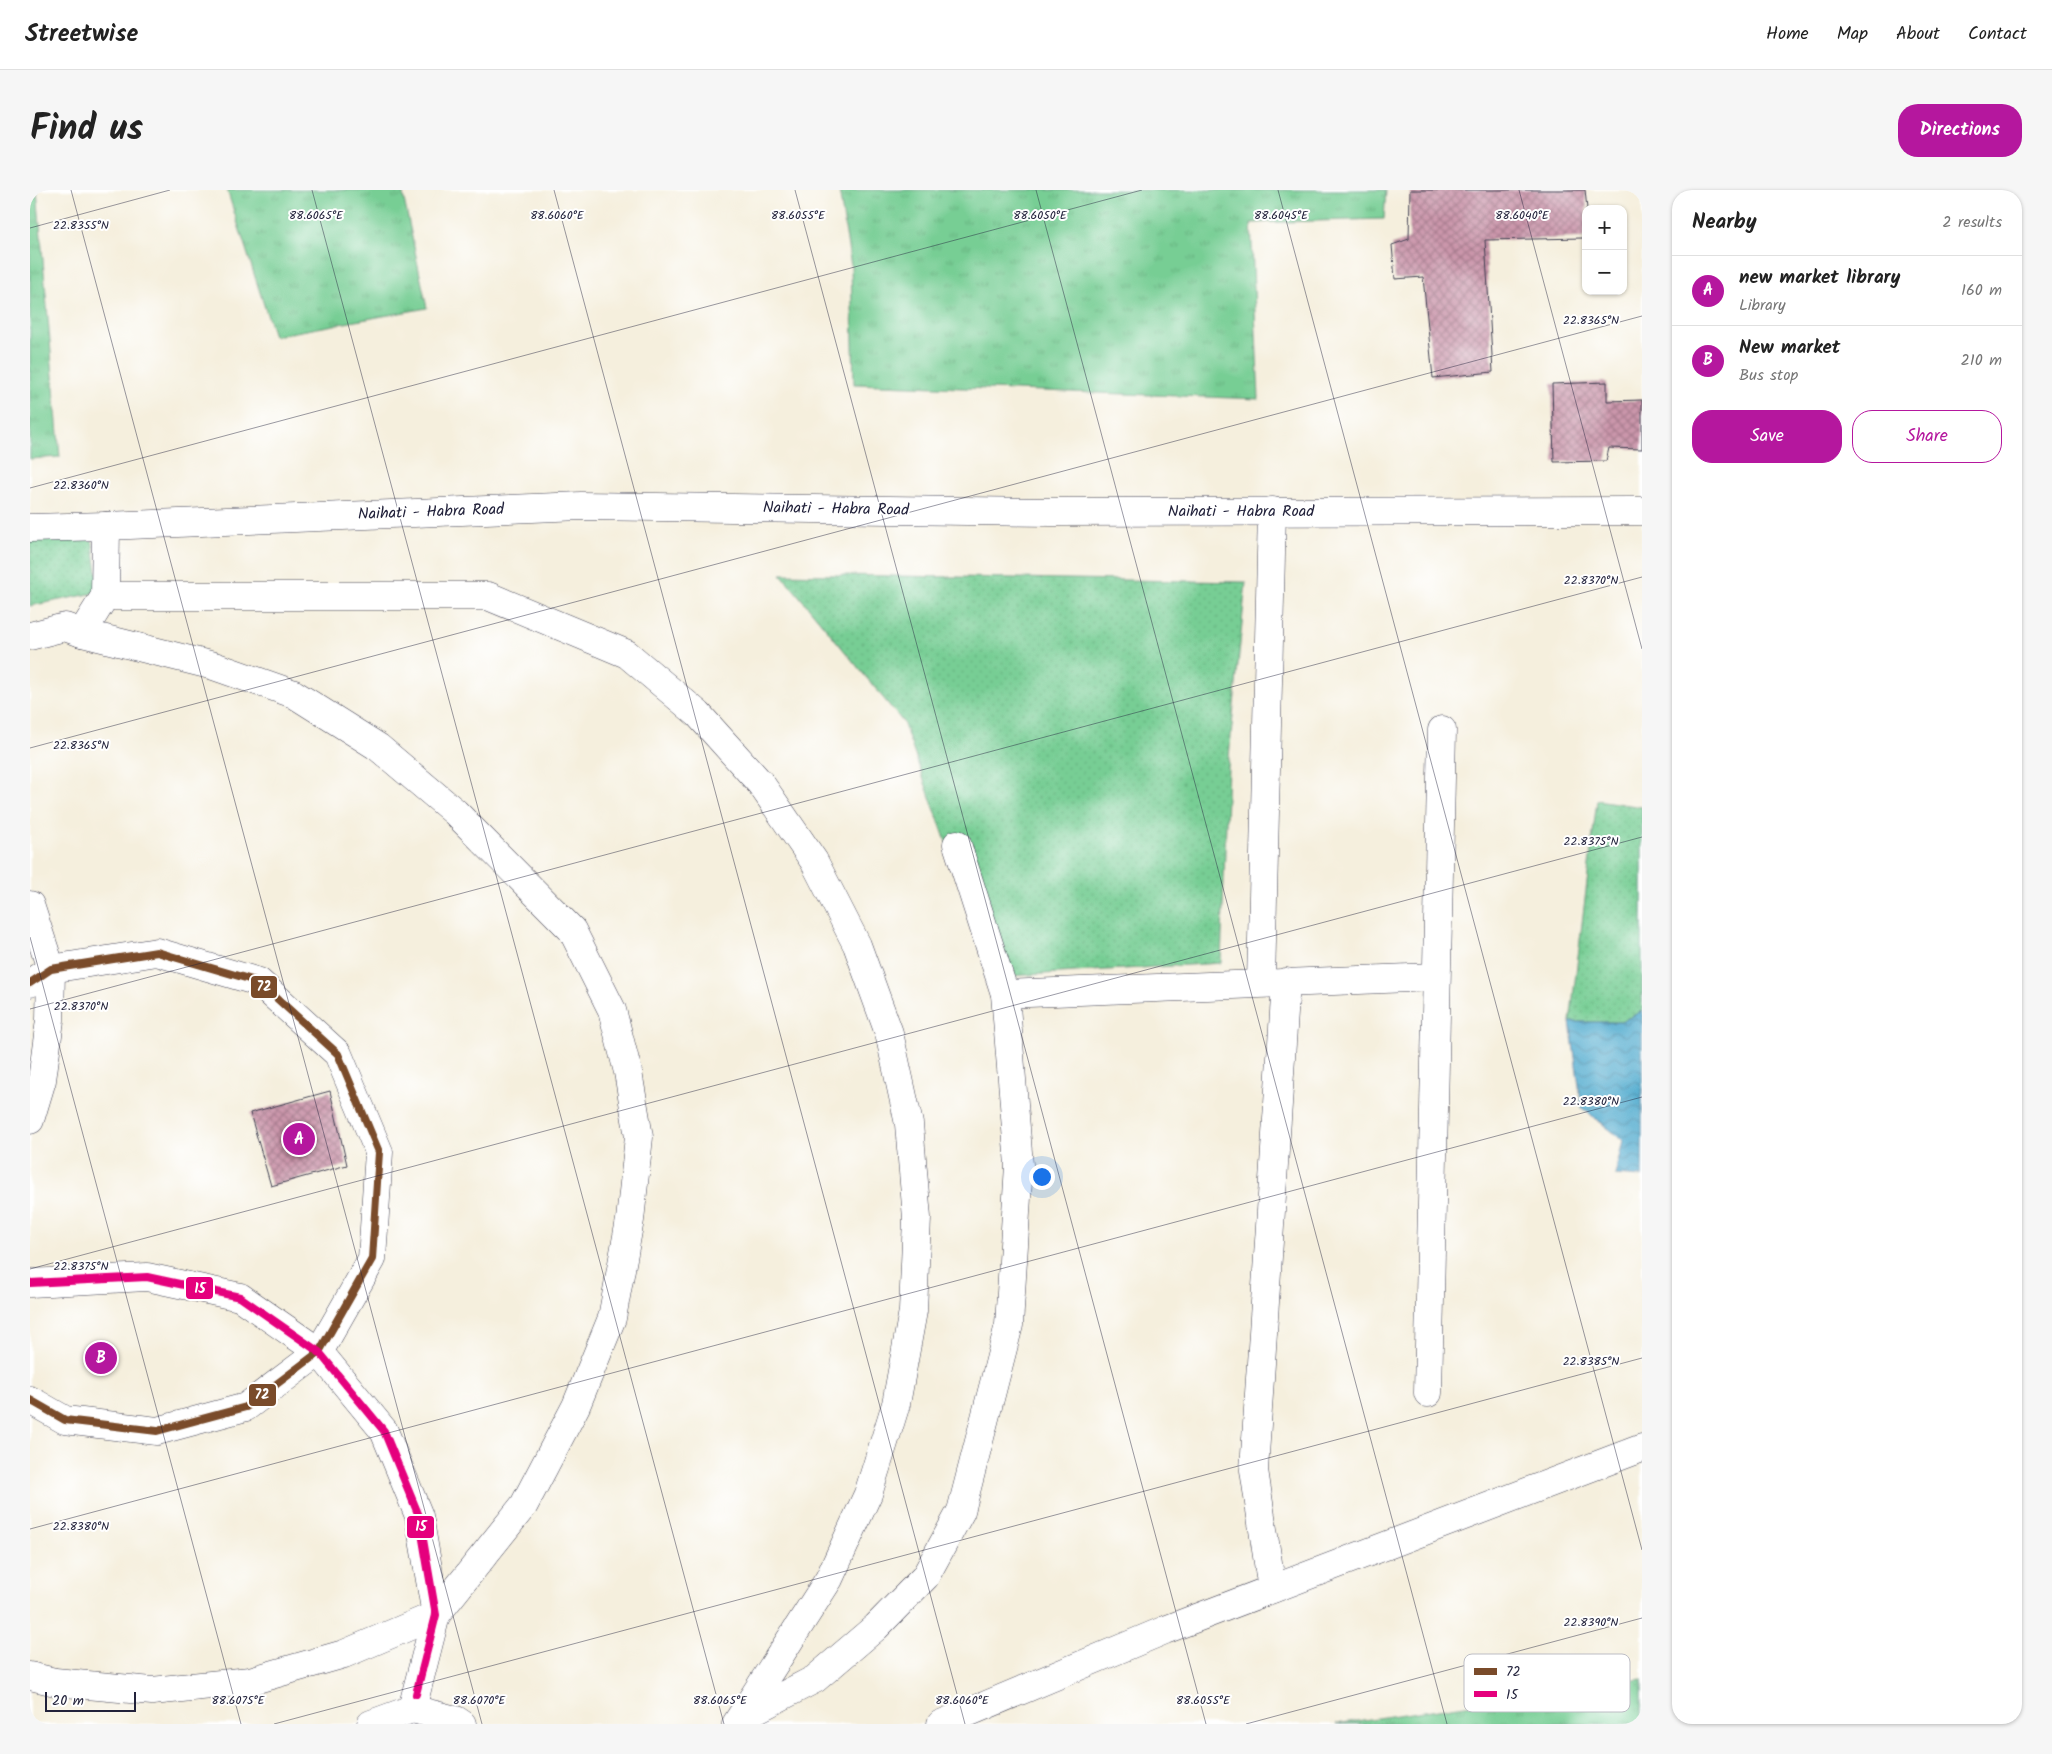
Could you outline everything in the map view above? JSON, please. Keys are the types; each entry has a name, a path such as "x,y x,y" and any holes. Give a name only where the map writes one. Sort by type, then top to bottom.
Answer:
{"street":[{"name":"Naihati - Habra Road","path":"30,528 581,506 1032,512 1642,511"},
{"path":"1272,511 1274,982 1254,1470 1272,1589"},
{"path":"82,633 105,596 106,526"},
{"path":"105,596 488,596 627,654 704,721 761,784 814,861 857,945 889,1033 909,1124 917,1218 913,1311 896,1404 868,1494 829,1579 738,1721"},
{"path":"30,636 65,627 214,666 294,694 378,746 455,812 572,930 612,1010 628,1072 639,1138 630,1220 612,1318 576,1406 524,1504 436,1615 344,1654 250,1681 152,1691 55,1682 30,1676"},
{"path":"1428,1392 1435,977 1442,730"},
{"path":"738,1721 815,1679 876,1627 924,1577 961,1511 1009,1325 1019,1165 1005,994 957,844"},
{"path":"30,904 50,1020 42,1080 30,1120"},
{"path":"30,1400 65,1420 156,1431 246,1407 319,1352 372,1259 379,1152 338,1054 259,982 157,952 41,976"},
{"path":"1005,994 1435,977"},
{"path":"30,1283 147,1278 240,1297 319,1352 384,1431 419,1516 436,1615 412,1709"},
{"path":"942,1724 1165,1630 1642,1448"},
{"path":"371,1724 412,1709 456,1720 462,1724"}],"green space":[{"path":"30,190 37,190 60,457 30,459"},
{"path":"227,190 402,190 427,308 274,336"},
{"path":"839,190 1386,190 1384,219 1251,223 1259,399 854,384 851,266"},
{"path":"90,525 100,592 30,606 30,527"},
{"path":"781,574 1246,582 1228,767 1221,963 995,977 903,722"},
{"path":"1597,800 1642,807 1642,1011 1621,1022 1570,1022"},
{"path":"1642,1679 1642,1724 1336,1724 1464,1705 1464,1712 1630,1712 1630,1681"}],"water":[{"path":"1642,1011 1642,1177 1615,1175 1623,1140 1582,1108 1570,1022 1621,1022"}],"building":[{"path":"1410,190 1585,190 1587,205 1582,205 1582,238 1485,240 1493,372 1433,378 1423,277 1395,279 1392,245 1409,239"},
{"path":"1607,382 1607,401 1642,400 1642,449 1609,448 1606,461 1554,462 1552,384"},
{"path":"330,1091 347,1165 271,1186 250,1113"}],"transit line":[{"name":"72","path":"30,983 51,969 157,952 259,982 338,1054 379,1152 372,1259 319,1352 246,1407 157,1431 65,1420 30,1400"},
{"name":"15","path":"30,1283 147,1277 240,1297 319,1352 384,1431 419,1516 436,1615 416,1694"}],"place":[{"name":"new market library","path":"299,1139"},
{"name":"New market","path":"101,1358"}]}
